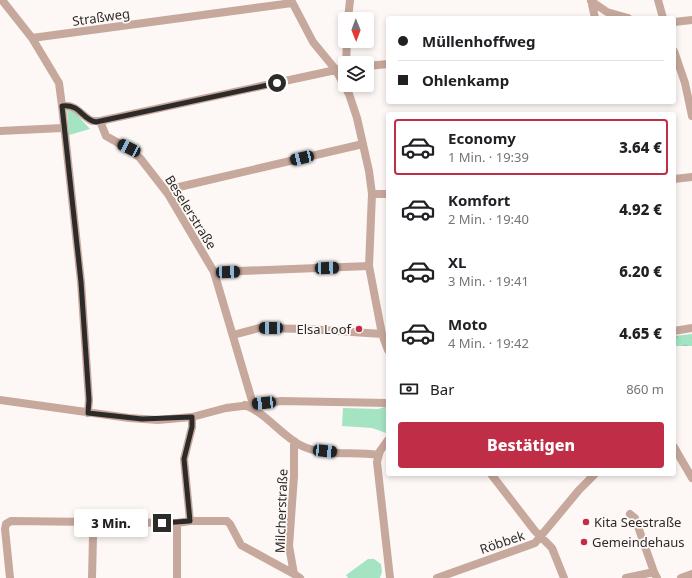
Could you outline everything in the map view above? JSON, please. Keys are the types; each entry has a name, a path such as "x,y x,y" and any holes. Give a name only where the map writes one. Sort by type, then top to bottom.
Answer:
{"street":[{"path":"2,0 32,38 59,83 81,282 89,400 88,413"},
{"path":"349,12 350,0"},
{"path":"591,0 595,16"},
{"path":"591,0 607,12 621,16"},
{"path":"658,0 662,16"},
{"path":"291,2 313,42 336,70 349,94 363,144 372,194 369,266 382,334 386,345"},
{"name":"Straßweg","path":"32,38 291,2"},
{"path":"676,22 692,20"},
{"path":"676,58 692,116"},
{"path":"374,65 386,64"},
{"path":"62,106 69,105 77,108 88,120 100,121 336,70"},
{"name":"Beselerstraße","path":"100,121 106,136 129,148 140,158 168,194 214,272 253,404"},
{"path":"0,131 63,128"},
{"path":"168,194 179,187 363,144"},
{"path":"676,178 692,177"},
{"path":"372,194 386,194"},
{"path":"214,272 369,266"},
{"path":"233,334 259,328 307,329 382,334"},
{"path":"676,330 692,328"},
{"path":"0,400 88,413 142,419 192,417 226,408 284,400 311,402 386,403"},
{"path":"265,417 266,408 270,402"},
{"path":"244,405 265,417 294,441 305,447 325,451 378,455"},
{"path":"190,521 184,459 192,427 192,417"},
{"name":"Milcherstraße","path":"294,441 294,476 289,546 297,576"},
{"path":"386,443 378,455 378,472 390,578"},
{"path":"676,450 692,478"},
{"path":"493,476 552,548 564,578"},
{"name":"Röbbek","path":"436,578 514,552 535,543 569,501 593,476"},
{"path":"626,578 656,575 635,518 630,514"},
{"path":"10,578 5,528 6,524 11,521 177,523 190,521 228,522 241,545 297,576"},
{"path":"91,522 93,536 92,578"},
{"path":"177,523 177,578"},
{"path":"681,578 692,574"}],"green space":[{"path":"67,109 73,110 90,129 69,135"},
{"path":"692,334 692,346 676,346 676,336"},
{"path":"386,407 386,433 372,428 342,426 343,408 378,409"},
{"path":"368,559 374,559 381,564 382,572 380,578 348,578 346,575"}],"place":[{"name":"Elsa Loof","path":"359,329"},
{"name":"Kita Seestraße","path":"586,522"},
{"name":"Gemeindehaus","path":"584,542"}],"route":[{"path":"162,523 190,521 184,472 184,454 192,430 192,417 158,420 88,413 89,400 81,282 63,128 62,106 69,105 77,108 88,120 96,122 277,83"}]}
